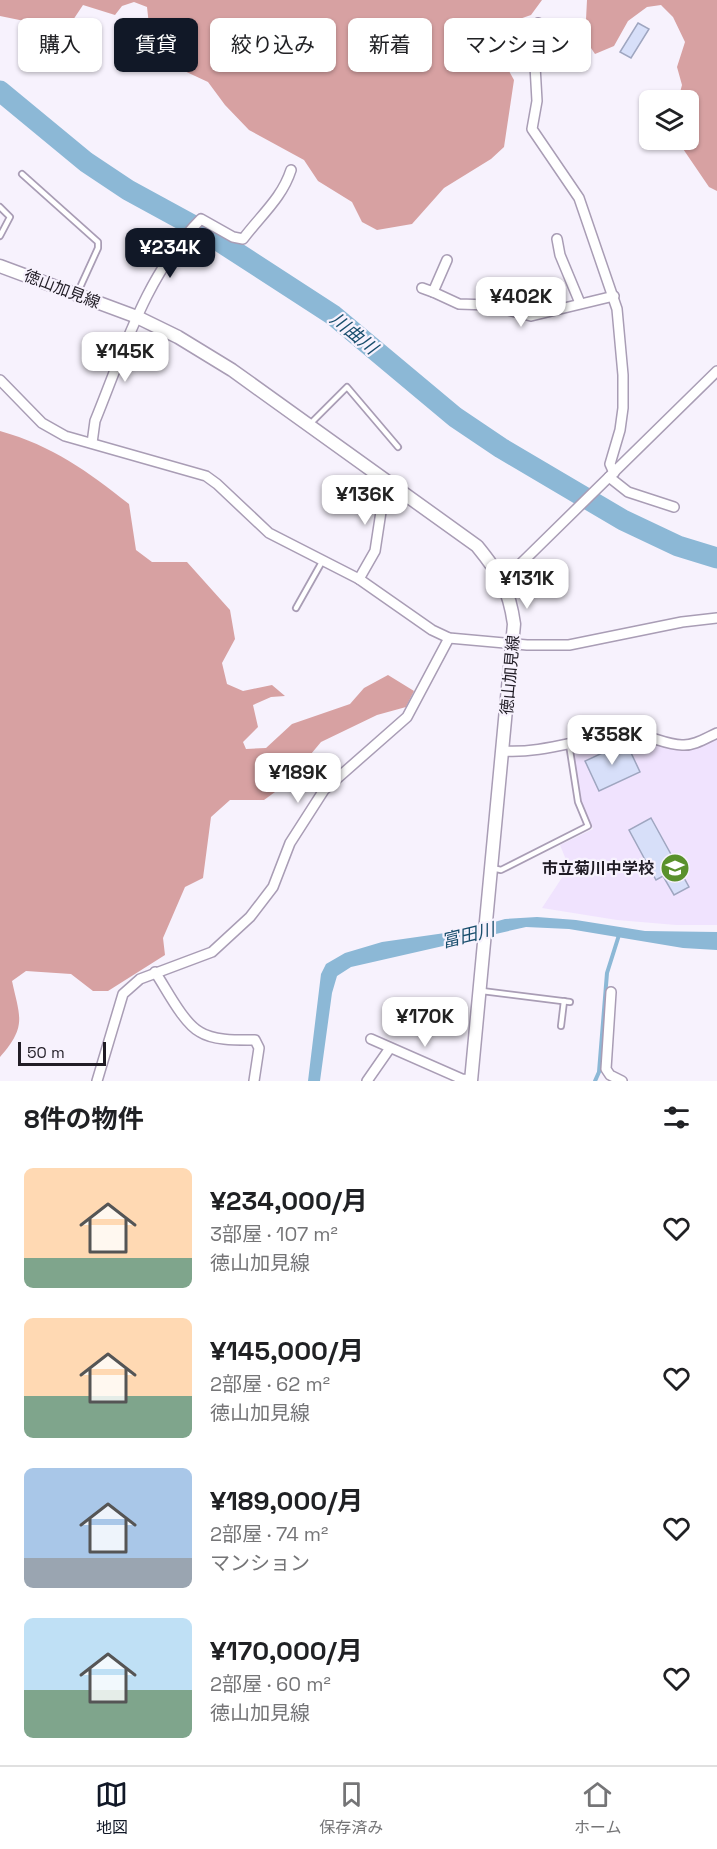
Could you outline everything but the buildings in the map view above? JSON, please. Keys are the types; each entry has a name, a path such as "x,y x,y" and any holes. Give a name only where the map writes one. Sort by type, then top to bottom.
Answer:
{"street":[{"path":"535,72 537,101 532,129 579,198 617,309 623,375 620,430 610,464 612,475 628,492 674,507"},
{"path":"92,443 95,421 137,317 160,270 188,232 201,219 233,237 243,238 265,210 279,198 291,170"},
{"path":"557,239 560,255 580,303"},
{"path":"433,292 447,260"},
{"name":"徳山加見線","path":"0,266 137,317 178,337 232,370 477,546 503,581 510,597 514,624 471,1080"},
{"path":"422,288 459,304 489,305 531,316 614,296"},
{"path":"503,581 717,371"},
{"path":"0,380 42,423 65,436 206,476 269,533 358,579 432,630 449,638 512,644 569,645 682,622 717,618"},
{"path":"358,579 375,551 388,484"},
{"path":"97,1081 123,994 130,985 155,972 212,952 250,917 273,887 290,843 324,790 407,717 449,638"},
{"path":"503,751 569,744 628,734 661,739 681,746 693,744 717,733"},
{"path":"155,972 177,1006 201,1033 235,1040 255,1040 259,1048 254,1081"},
{"path":"611,992 606,1069 610,1075 622,1081"},
{"path":"371,1039 462,1079 471,1080"},
{"path":"367,1081 390,1048"}],"lane":[{"path":"22,174 98,242 99,248 76,295"},
{"path":"0,207 10,217 0,236"},
{"path":"308,426 347,387 398,447"},
{"path":"296,608 323,560"},
{"path":"492,868 501,870 588,826 578,802 569,744"},
{"path":"479,991 570,1002"},
{"path":"561,1026 564,1001"}],"shaded area":[{"path":"0,0 542,0 531,15 522,18 444,18 444,72 510,72 514,80 504,147 491,159 444,188 412,224 377,230 362,222 352,202 318,181 304,160 249,130 225,105 208,82 186,72 198,72 198,18 148,18 147,7 134,2 122,6 115,15 83,5 74,18 18,20 0,16"},
{"path":"587,0 717,0 717,191 709,187 684,150 699,150 699,90 681,90 682,85 677,67 685,42 673,17 661,5 647,7 628,21 614,46 595,54 591,48 591,18 586,18"},
{"path":"0,431 37,444 69,461 129,504 136,550 152,562 187,562 230,610 235,639 222,663 227,684 243,691 272,685 285,696 271,697 253,705 258,727 243,742 246,749 266,748 292,724 350,704 364,688 388,675 414,691 406,707 377,715 321,742 286,784 264,800 230,800 211,817 203,878 185,887 163,938 165,955 108,991 93,991 71,974 26,971 12,981 19,1013 18,1029 0,1057"},
{"path":"629,738 688,751 717,738 717,925 676,925 617,920 542,908 569,867 560,845 593,829 580,800 573,748"}],"water":[{"name":"富田川","path":"537,917 576,920 645,931 717,932 717,950 683,948 569,929 526,927 351,967 337,976 332,993 320,1081 308,1081 321,974 326,964 345,953 382,942 466,930 505,919"}],"waterway":[{"name":"川曲川","path":"0,91 86,162 128,190 205,232 333,315 455,417 501,448 623,520 678,546 717,558"},
{"path":"595,1081 599,1072 607,973 619,935"}],"place":[{"name":"市立菊川中学校","path":"675,868"}]}
